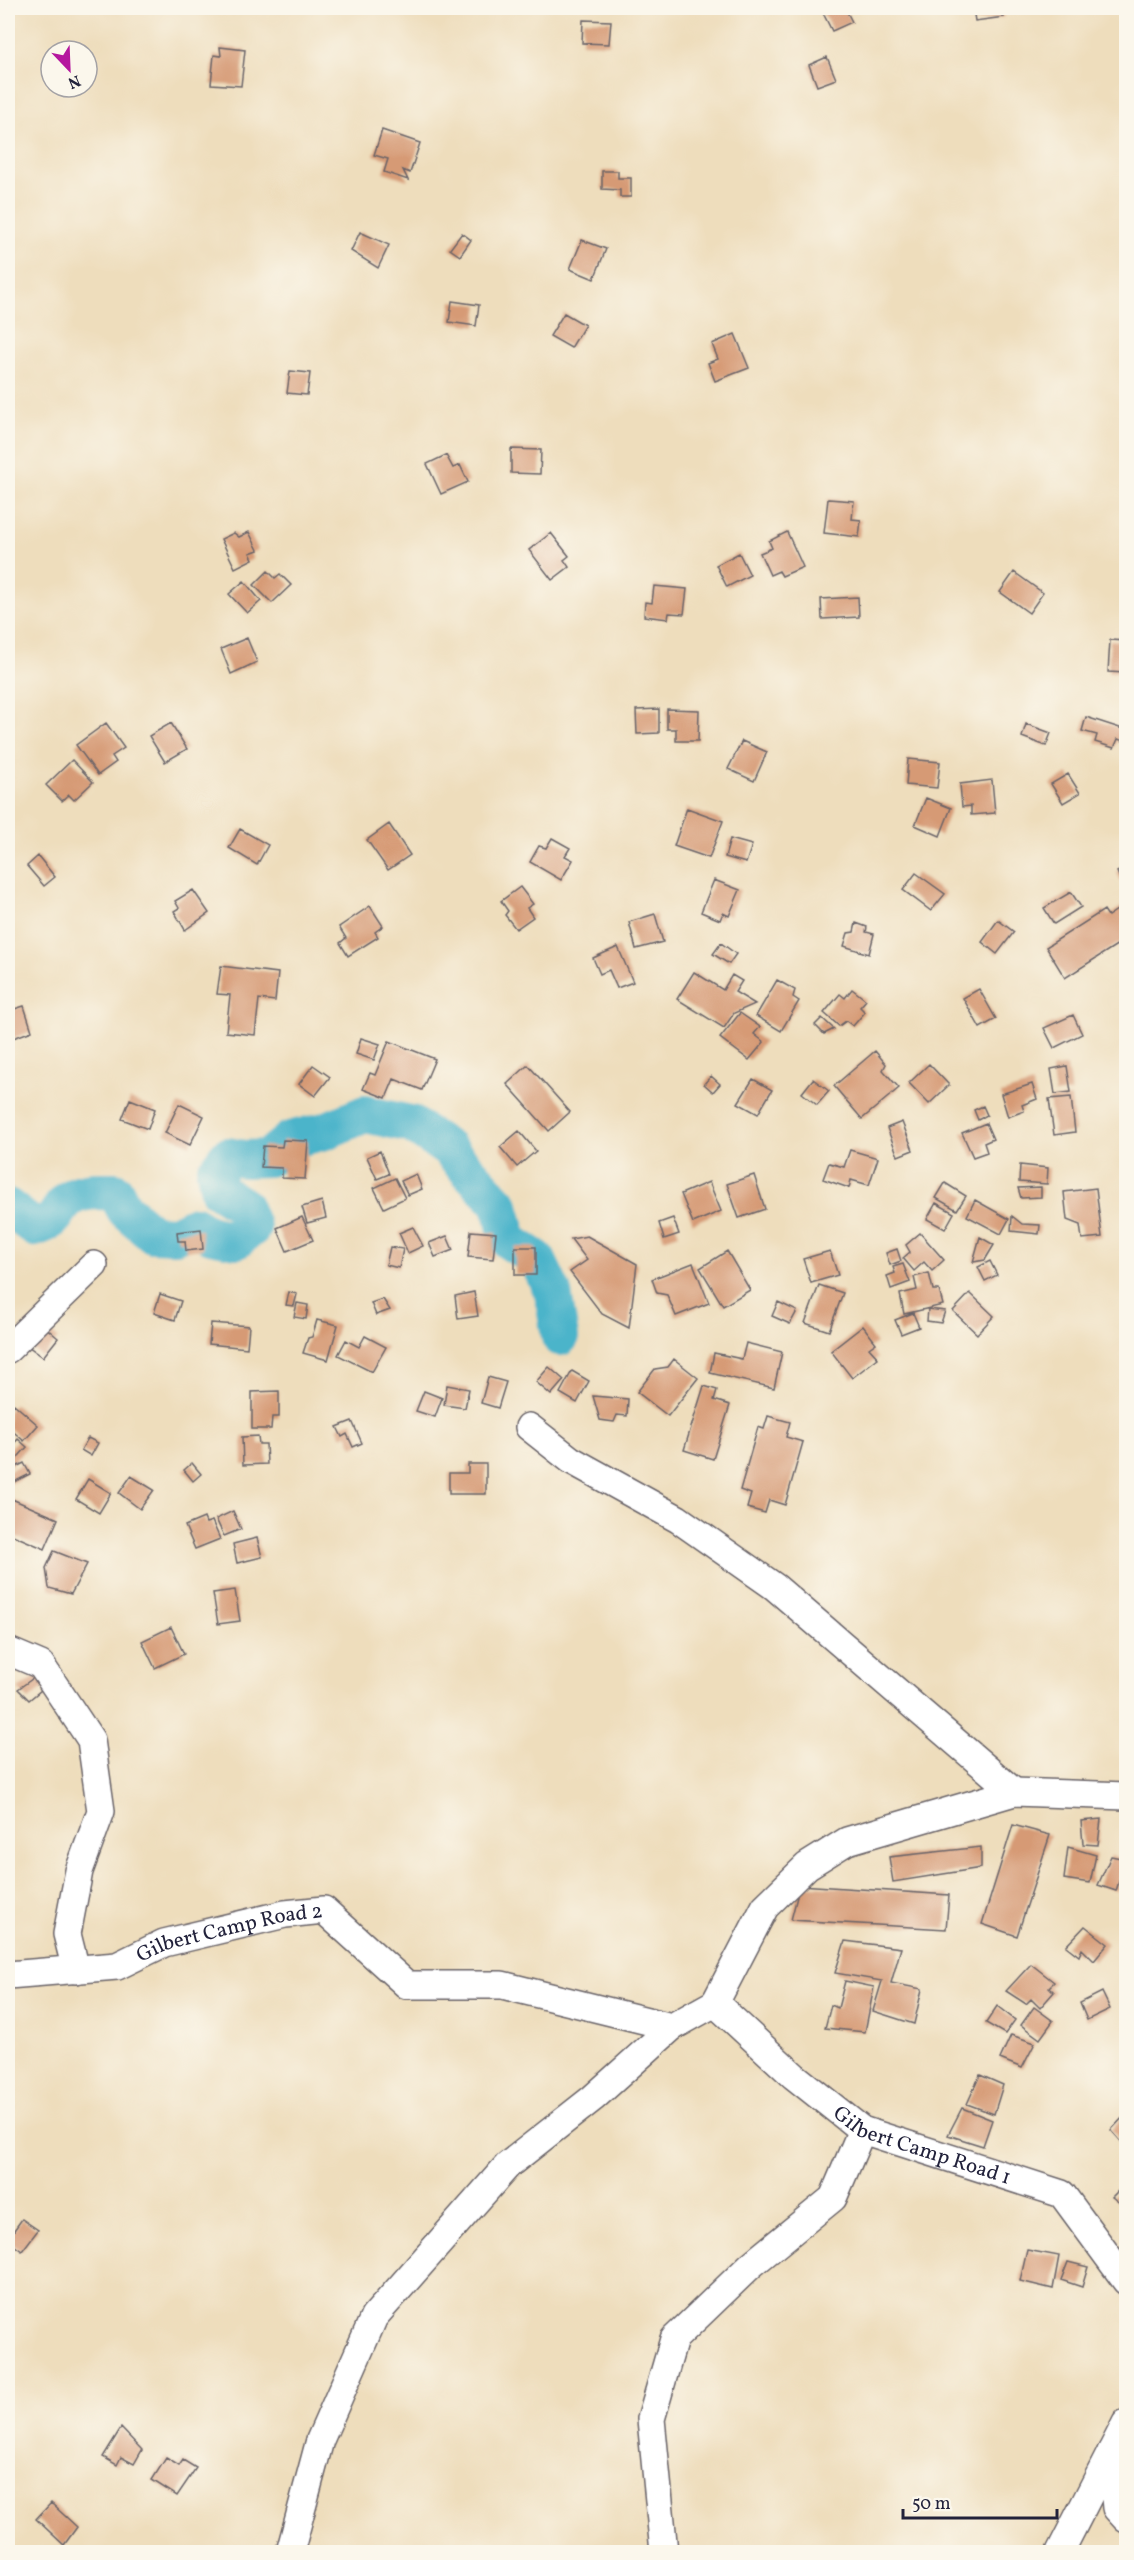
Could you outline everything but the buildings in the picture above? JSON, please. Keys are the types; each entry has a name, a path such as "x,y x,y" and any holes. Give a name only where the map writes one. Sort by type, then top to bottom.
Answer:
{"street":[{"path":"8,1349 94,1265"},
{"path":"530,1427 571,1460 678,1519 775,1587 1014,1792"},
{"path":"8,1651 41,1665 91,1740 102,1811 80,1871 67,1934 76,1970"},
{"path":"290,2553 320,2440 374,2317 508,2165 593,2098 672,2027 716,2002 765,1907 807,1866 847,1841 1014,1792 1126,1796"},
{"name":"Gilbert Camp Road 2","path":"8,1975 117,1966 164,1943 285,1914 324,1910 407,1985 502,1985 672,2027"},
{"name":"Gilbert Camp Road 1","path":"716,2002 794,2076 862,2130 1062,2194 1126,2282"},
{"path":"664,2553 651,2420 674,2339 751,2265 833,2199 862,2130"},
{"path":"1060,2553 1126,2423"},
{"path":"1111,2452 1116,2508 1126,2519"}],"waterway":[{"path":"8,1207 35,1228 53,1219 73,1196 90,1191 115,1191 125,1210 153,1234 175,1235 195,1225 211,1235 237,1240 252,1228 243,1206 219,1191 215,1172 227,1156 244,1159 268,1158 290,1140 325,1131 365,1114 411,1124 448,1149 500,1205 509,1241 537,1259 553,1293 560,1337"}]}
